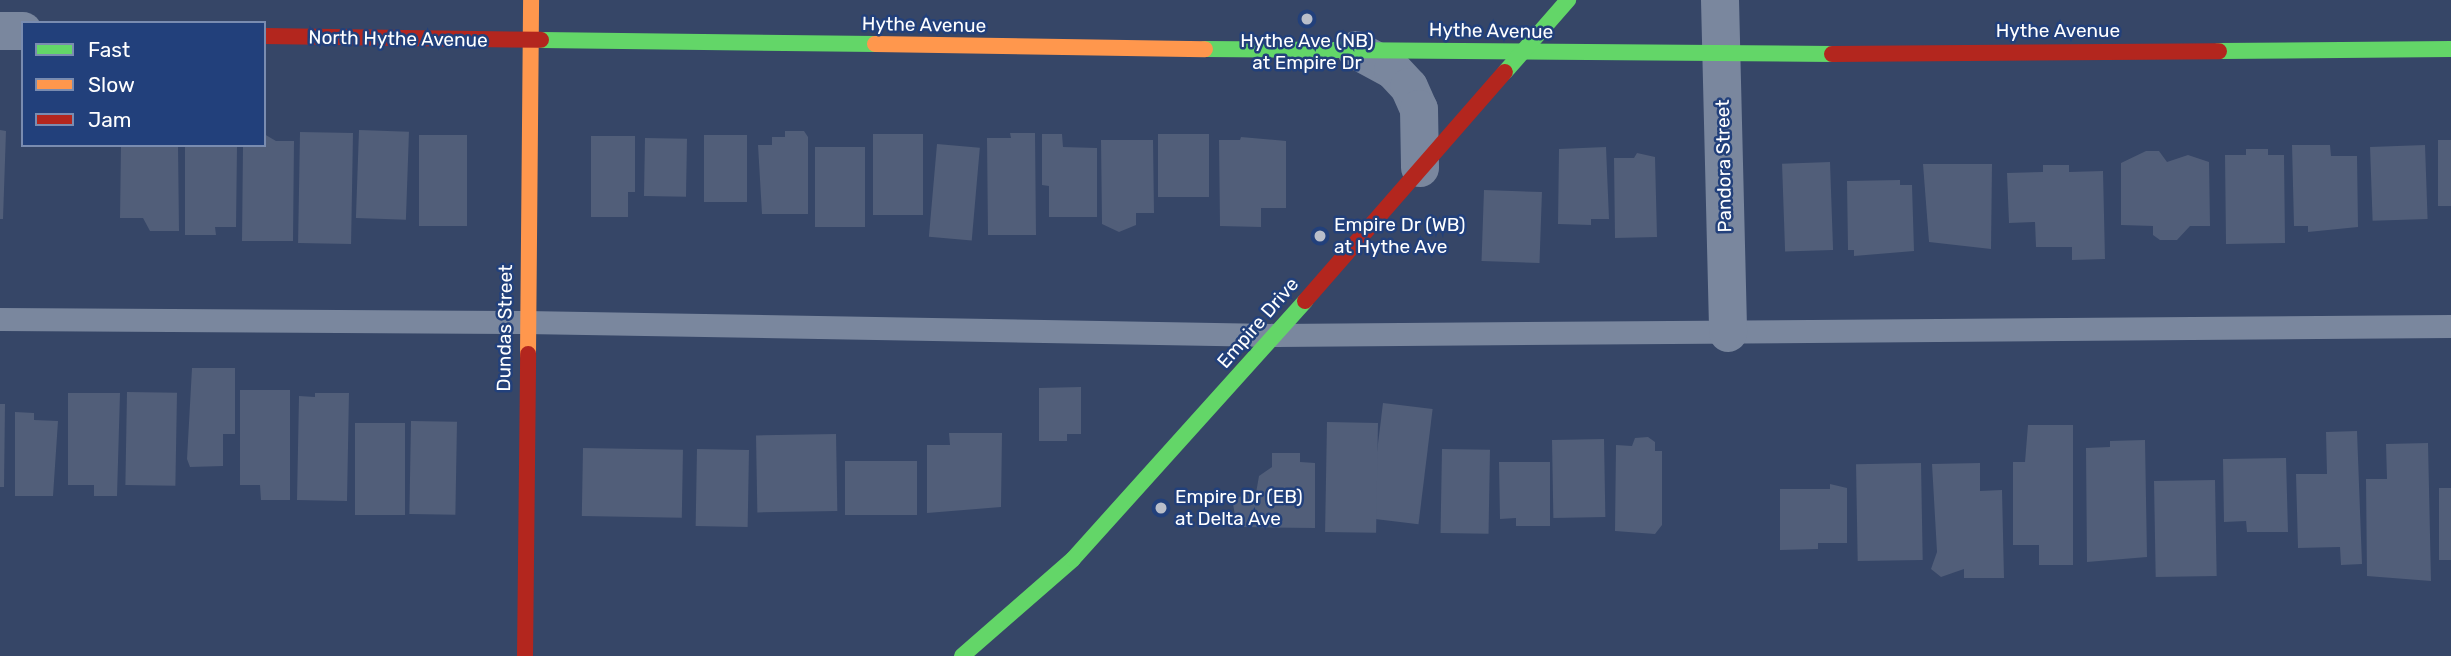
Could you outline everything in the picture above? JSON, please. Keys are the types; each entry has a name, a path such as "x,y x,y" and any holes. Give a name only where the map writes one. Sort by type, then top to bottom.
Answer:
{"street":[{"name":"Dundas Street","path":"525,656 525,322 531,0"},
{"name":"Empire Drive","path":"962,656 1073,559 1276,335 1519,52 1568,0"},
{"name":"Pandora Street","path":"1720,0 1728,333"},
{"path":"0,30 21,31"},
{"name":"North Hythe Avenue","path":"266,36 531,42"},
{"name":"Hythe Avenue","path":"531,42 1722,55 2451,49"},
{"path":"1356,50 1393,70 1409,87 1419,109 1420,168"}],"lane":[{"path":"0,319 525,322 1276,335 2451,326"}],"building":[{"path":"0,130 6,131 3,219 0,219"},
{"path":"359,130 409,132 406,220 356,218"},
{"path":"785,131 804,131 808,137 808,214 762,214 758,145 772,145 772,137 785,137"},
{"path":"300,132 353,133 351,244 298,243"},
{"path":"1010,133 1035,133 1036,235 988,235 987,138 1011,138"},
{"path":"873,134 923,134 923,215 873,215"},
{"path":"1042,134 1062,134 1063,147 1097,148 1097,217 1049,217 1049,186 1042,185"},
{"path":"1158,134 1209,134 1209,197 1158,197"},
{"path":"266,135 276,141 294,141 293,241 242,241 243,147 266,147"},
{"path":"419,135 467,135 467,226 419,226"},
{"path":"704,135 747,135 747,202 704,202"},
{"path":"591,136 635,136 635,192 628,192 628,217 591,217"},
{"path":"1241,137 1286,141 1286,208 1261,208 1261,227 1220,226 1219,140 1240,140"},
{"path":"645,138 687,139 686,197 644,196"},
{"path":"1101,140 1153,140 1154,213 1136,213 1136,225 1119,232 1102,224"},
{"path":"2438,140 2451,140 2451,206 2438,206"},
{"path":"937,144 980,148 972,240 929,237"},
{"path":"2292,145 2330,145 2331,156 2357,156 2358,227 2308,232 2308,226 2294,226"},
{"path":"2425,145 2428,219 2373,221 2370,147"},
{"path":"121,147 178,147 179,231 150,231 143,218 120,218"},
{"path":"185,147 237,147 236,227 215,227 216,235 185,235"},
{"path":"815,147 865,147 865,227 815,227"},
{"path":"1606,147 1609,219 1591,219 1591,225 1558,224 1559,149"},
{"path":"2246,149 2268,149 2268,155 2284,155 2285,243 2226,244 2225,155 2246,155"},
{"path":"2146,151 2159,151 2167,162 2188,155 2209,162 2210,226 2190,226 2177,240 2160,240 2153,235 2153,226 2121,225 2121,163"},
{"path":"1637,153 1655,157 1657,237 1615,238 1614,158 1634,158"},
{"path":"1830,162 1833,250 1785,252 1782,164"},
{"path":"1923,164 1992,164 1991,249 1929,242"},
{"path":"2043,165 2069,165 2069,172 2103,171 2105,259 2072,260 2072,247 2036,247 2035,222 2009,223 2007,173 2043,172"},
{"path":"1900,180 1900,185 1912,185 1914,251 1854,256 1854,250 1848,250 1847,181"},
{"path":"1484,190 1542,192 1539,263 1482,261"},
{"path":"192,368 235,368 235,434 223,434 223,466 190,467 187,459"},
{"path":"1081,387 1081,434 1067,434 1067,441 1039,441 1039,388"},
{"path":"240,390 290,390 290,500 261,500 260,485 240,485"},
{"path":"127,392 177,393 175,486 125,485"},
{"path":"68,393 120,393 117,496 94,496 94,485 68,485"},
{"path":"315,393 349,393 347,501 297,500 299,396 315,397"},
{"path":"1383,403 1433,409 1418,524 1369,518"},
{"path":"0,404 5,404 4,487 0,487"},
{"path":"15,412 34,413 34,420 58,421 53,496 15,496"},
{"path":"411,421 457,422 455,515 409,514"},
{"path":"1327,422 1378,423 1376,533 1325,532"},
{"path":"355,423 405,423 405,515 355,515"},
{"path":"2028,425 2073,425 2073,565 2039,565 2039,545 2013,545 2013,462 2025,462"},
{"path":"2357,431 2362,564 2341,565 2340,547 2298,548 2296,474 2327,474 2326,432"},
{"path":"949,433 1002,433 1001,507 927,513 927,445 950,445"},
{"path":"836,434 837,511 757,512 756,435"},
{"path":"1648,437 1655,442 1655,451 1662,451 1662,525 1655,534 1615,531 1616,445 1632,446 1635,438"},
{"path":"1604,439 1605,517 1553,518 1552,440"},
{"path":"2145,440 2147,557 2087,562 2086,448 2110,447 2110,441"},
{"path":"2428,443 2431,581 2367,576 2366,479 2387,479 2386,444"},
{"path":"583,448 683,450 682,518 582,516"},
{"path":"697,449 749,450 748,527 696,526"},
{"path":"1442,449 1490,450 1489,534 1441,533"},
{"path":"1272,453 1300,453 1300,462 1315,463 1315,528 1243,527 1236,521 1233,504 1239,497 1256,493 1259,476 1272,467"},
{"path":"2286,458 2288,532 2247,532 2246,521 2224,522 2223,459"},
{"path":"845,461 917,461 917,515 845,515"},
{"path":"1499,462 1550,462 1550,526 1516,526 1516,518 1500,519"},
{"path":"1921,463 1923,560 1858,561 1856,464"},
{"path":"1980,463 1980,491 2002,490 2004,578 1964,578 1964,569 1941,577 1931,569 1937,552 1932,464"},
{"path":"2215,480 2217,576 2156,577 2154,481"},
{"path":"1830,484 1847,488 1847,543 1818,543 1818,549 1780,550 1780,489 1830,489"},
{"path":"2439,488 2451,488 2451,560 2439,560"}],"traffic: fast":[{"path":"1505,72 1568,0"},
{"path":"541,40 875,44"},
{"path":"1205,49 1832,54"},
{"path":"2219,51 2451,49"},
{"path":"962,656 1073,559 1305,301"}],"traffic: slow":[{"path":"528,354 531,0"},
{"path":"875,44 1205,49"}],"traffic: jam":[{"path":"266,36 541,40"},
{"path":"1832,54 2219,51"},
{"path":"1305,301 1505,72"},
{"path":"525,656 528,354"}],"place":[{"name":"Hythe Ave (NB) at Empire Dr","path":"1307,19"},
{"name":"Empire Dr (WB) at Hythe Ave","path":"1320,236"},
{"name":"Empire Dr (EB) at Delta Ave","path":"1161,508"}]}
